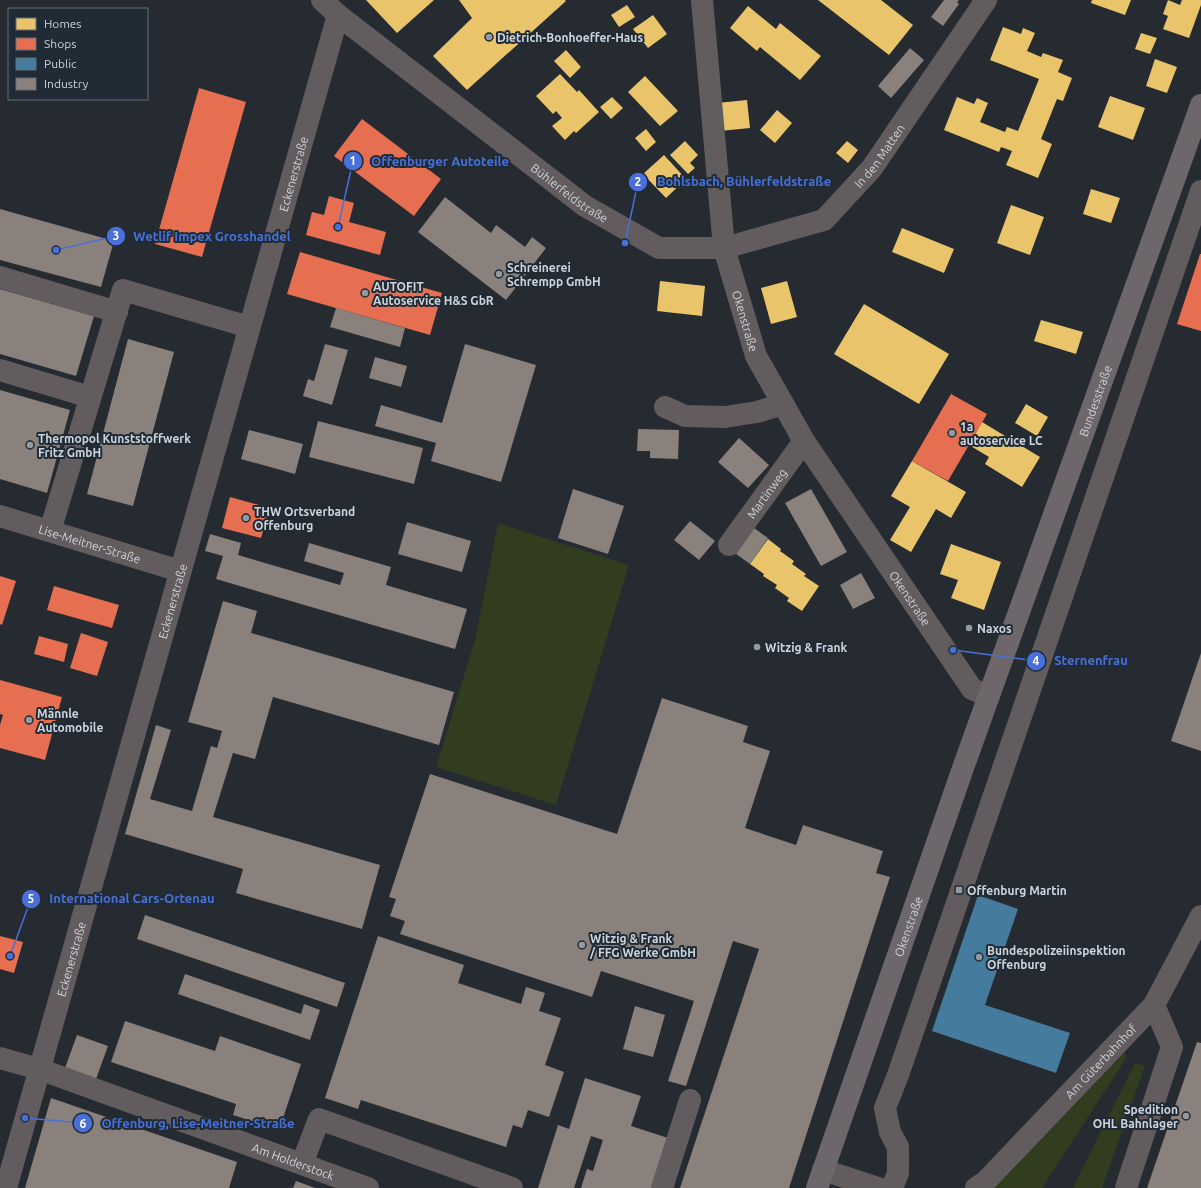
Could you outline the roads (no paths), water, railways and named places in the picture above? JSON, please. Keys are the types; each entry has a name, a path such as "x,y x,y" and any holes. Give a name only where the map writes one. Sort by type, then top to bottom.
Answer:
{"main road":[{"name":"Bundesstraße","path":"989,696 1201,105"},
{"name":"Okenstraße","path":"820,1179 989,696"}],"street":[{"name":"Bühlerfeldstraße","path":"322,0 585,206 659,248 724,248"},
{"name":"Okenstraße","path":"702,0 724,248 756,356 804,441 972,690 989,696"},
{"name":"In den Matten","path":"724,248 824,220 872,168 986,0"},
{"name":"Eckenerstraße","path":"6,1188 338,14"},
{"path":"892,1188 898,1173 898,1147 890,1132 885,1108 898,1075 1201,191"},
{"path":"0,276 116,312"},
{"path":"50,531 123,290 249,327"},
{"path":"0,370 90,397"},
{"path":"665,407 685,416 725,416 757,412 783,404"},
{"name":"Martinweg","path":"729,545 804,441"},
{"name":"Lise-Meitner-Straße","path":"0,516 180,571"},
{"name":"Am Güterbahnhof","path":"976,1188 985,1182 1154,1005 1201,916"},
{"path":"1126,1188 1172,1047 1154,1005"},
{"path":"0,1058 39,1069"},
{"name":"Am Holderstock","path":"39,1069 368,1188"},
{"path":"662,1188 690,1100"},
{"path":"302,1164 319,1119 512,1188"},
{"path":"820,1179 878,1188"}],"place":[{"name":"Dietrich-Bonhoeffer-Haus","path":"489,37"},
{"name":"Offenburger Autoteile","path":"338,227"},
{"name":"Bohlsbach, Bühlerfeldstraße","path":"625,243"},
{"name":"Wetlif Impex Grosshandel","path":"56,250"},
{"name":"Schreinerei Schrempp GmbH","path":"499,274"},
{"name":"AUTOFIT Autoservice H&S GbR","path":"365,293"},
{"name":"1a autoservice LC","path":"952,433"},
{"name":"Thermopol Kunststoffwerk Fritz GmbH","path":"30,445"},
{"name":"THW Ortsverband Offenburg","path":"246,518"},
{"name":"Naxos","path":"969,628"},
{"name":"Witzig & Frank","path":"757,647"},
{"name":"Sternenfrau","path":"953,650"},
{"name":"Männle Automobile","path":"29,720"},
{"name":"Offenburg Martin","path":"959,890"},
{"name":"Witzig & Frank / FFG Werke GmbH","path":"582,945"},
{"name":"International Cars-Ortenau","path":"10,956"},
{"name":"Bundespolizeiinspektion Offenburg","path":"979,957"},
{"name":"Spedition OHL Bahnlager","path":"1186,1116"},
{"name":"Offenburg, Lise-Meitner-Straße","path":"25,1118"}]}
